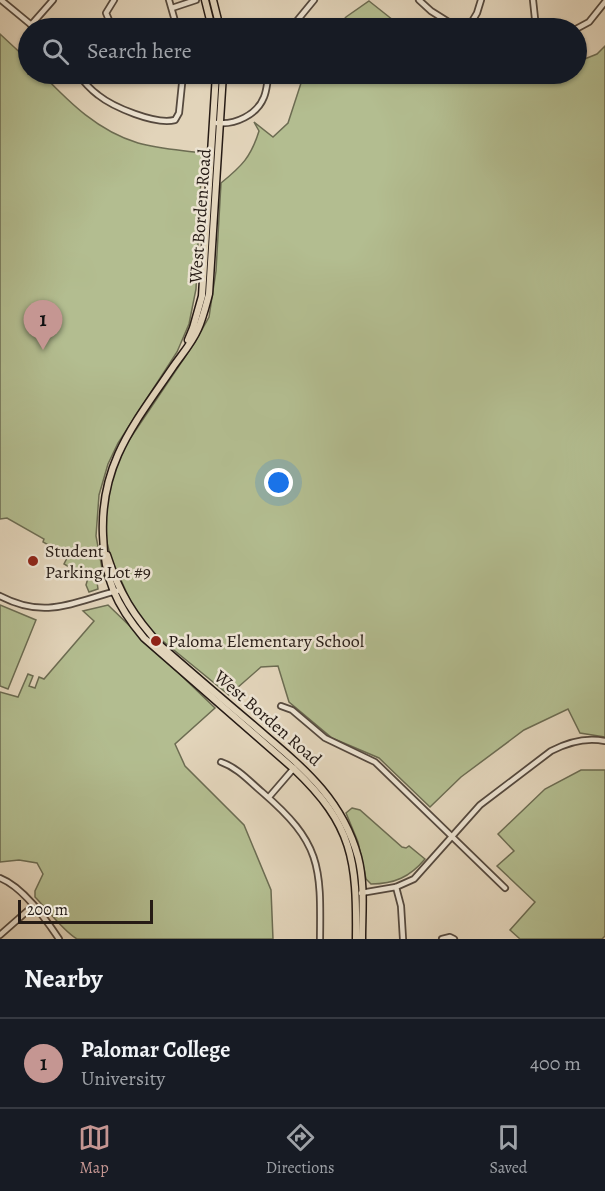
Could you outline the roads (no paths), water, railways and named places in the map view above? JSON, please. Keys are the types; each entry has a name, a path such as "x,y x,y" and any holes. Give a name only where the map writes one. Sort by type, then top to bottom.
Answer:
{"main road":[{"path":"205,0 210,18"},
{"path":"213,0 218,18"},
{"name":"West Borden Road","path":"182,353 194,328 202,296 215,84"},
{"name":"West Borden Road","path":"223,84 209,294 198,328 126,436 115,459 103,503 103,543 116,591 134,626 144,638 326,791 342,816 358,858 362,939"},
{"name":"West Borden Road","path":"356,939 359,893"}],"street":[{"path":"1,0 22,18"},
{"path":"40,18 53,0"},
{"path":"108,18 106,13 114,0"},
{"path":"169,0 174,18"},
{"path":"172,8 196,0"},
{"path":"299,18 314,0"},
{"path":"419,0 442,18"},
{"path":"474,18 481,0"},
{"path":"533,0 535,18"},
{"path":"587,23 605,2"},
{"path":"87,84 97,95 113,104 153,119 168,122 175,120 179,112 182,84"},
{"path":"213,123 221,124 250,115 264,97 267,84"},
{"path":"0,596 28,608 44,609 62,607 116,591"},
{"path":"281,706 291,710 325,738 375,762 505,888"},
{"path":"359,893 396,887 414,879 486,800 551,751 562,745 586,739 605,741"},
{"path":"221,762 232,766 269,797 295,822 307,840 313,852 320,879 320,939"},
{"path":"269,797 296,766"},
{"path":"0,879 18,888 59,939"},
{"path":"396,887 401,906 403,939"},
{"path":"0,935 33,906"},
{"path":"442,939 450,937 454,939"}],"place":[{"name":"Palomar College","path":"43,350"},
{"name":"Student Parking Lot #9","path":"33,561"},
{"name":"Paloma Elementary School","path":"156,641"}]}
